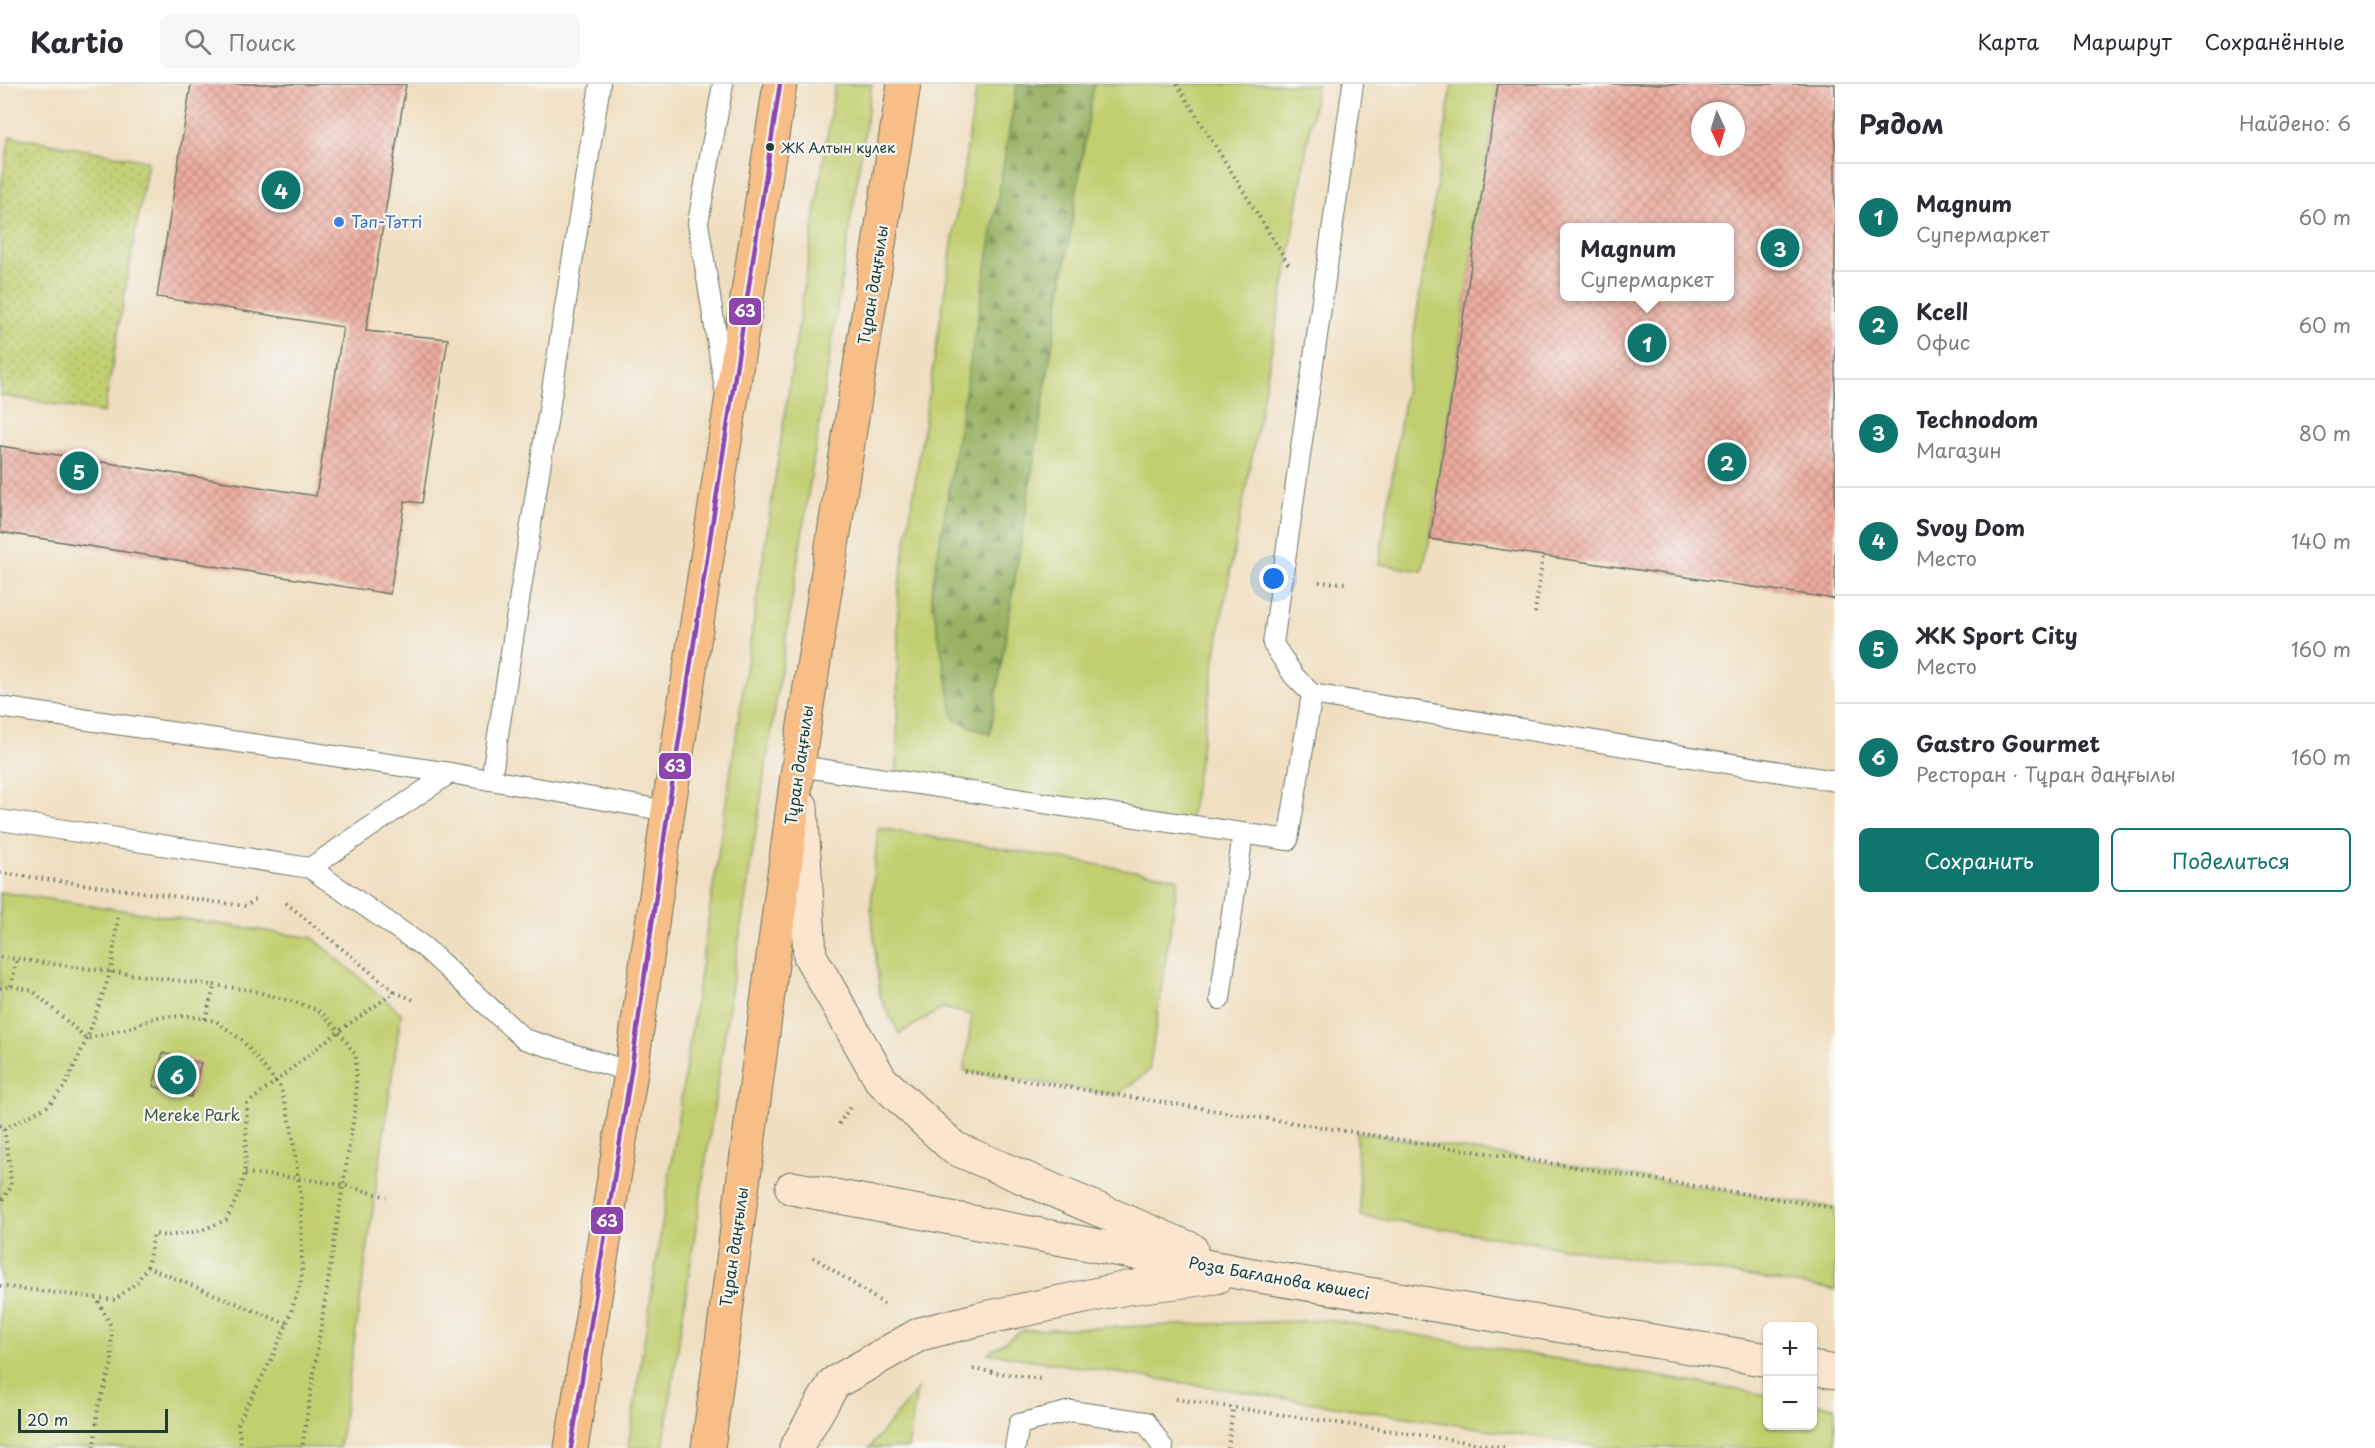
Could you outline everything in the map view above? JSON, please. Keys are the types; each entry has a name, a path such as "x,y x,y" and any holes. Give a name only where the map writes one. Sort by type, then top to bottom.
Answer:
{"main road":[{"path":"571,1448 631,1072 668,812 780,84"},
{"name":"Тұран даңғылы","path":"708,1448 799,766 904,84"}],"street":[{"path":"799,766 810,956 881,1080 954,1148 1248,1274"},
{"name":"Роза Бағланова көшесі","path":"792,1188 1248,1274 1763,1359"},
{"path":"796,1448 834,1383 920,1334 1127,1288 1248,1274"},
{"path":"1817,1369 1835,1372"}],"lane":[{"path":"491,780 600,84"},
{"path":"723,84 698,223 729,416"},
{"path":"1353,84 1273,644 1294,676 1312,694 1835,781"},
{"path":"799,766 1288,840 1312,694"},
{"path":"0,707 450,773 668,812"},
{"path":"310,868 450,773"},
{"path":"0,820 310,868 424,947 524,1039 631,1072"},
{"path":"1220,999 1243,833"},
{"path":"1015,1448 1019,1424 1071,1412 1146,1422 1163,1448"}],"path":[{"path":"1177,84 1320,315"},
{"path":"1535,613 1543,555"},
{"path":"0,873 246,906 261,895"},
{"path":"278,896 395,992 416,1001"},
{"path":"0,1203 10,1187 10,1167 2,1127 48,1106 65,1086 87,1040 111,971 118,915"},
{"path":"0,957 215,984 250,990 298,1003 321,1012 339,1031 356,1056 356,1102 302,1448"},
{"path":"11,986 17,959"},
{"path":"205,1019 215,984"},
{"path":"0,987 11,986 33,991 87,1040"},
{"path":"0,1285 115,1300 137,1282 147,1267 154,1234 167,1236 200,1232 226,1220 238,1196 245,1173 247,1104 339,1031 395,992"},
{"path":"87,1040 157,1017 188,1016 216,1021 243,1040 281,1088 291,1125 301,1198 302,1278 287,1324 238,1423 241,1448"},
{"path":"964,1071 1835,1208"},
{"path":"245,1173 343,1185 387,1197"},
{"path":"813,1257 892,1310"},
{"path":"147,1267 287,1324"},
{"path":"94,1448 98,1408 112,1363 111,1326 96,1298"},
{"path":"973,1369 1044,1380"},
{"path":"1174,1399 1508,1448"},
{"path":"1228,1448 1233,1408"}],"green space":[{"path":"835,84 872,84 738,946 663,1448 628,1448"},
{"path":"977,84 1317,84 1288,263 1221,621 1189,825 897,781 898,593"},
{"path":"1017,84 1094,84 990,735 954,719 931,595"},
{"path":"1452,84 1498,84 1430,539 1422,571 1379,564"},
{"path":"10,136 148,161 104,413 0,395 0,193"},
{"path":"878,828 1178,878 1149,1071 1117,1095 964,1071 972,1015 943,1008 899,1034 880,997 871,906"},
{"name":"Mereke Park","path":"0,892 313,938 401,1013 339,1448 0,1448"},
{"path":"1356,1132 1835,1208 1835,1290 1361,1216"},
{"path":"1330,1320 1763,1394 1763,1430 1817,1430 1817,1404 1835,1407 1835,1448 1608,1448 988,1353 1023,1330"},
{"path":"917,1390 908,1448 869,1448"}],"building":[{"path":"191,84 406,84 366,331 448,339 422,503 405,501 390,594 0,532 0,446 316,496 343,327 157,297"},
{"path":"1498,84 1835,84 1835,599 1430,539"},
{"path":"163,1053 201,1063 191,1097 153,1086"}],"transit line":[{"name":"63","path":"571,1448 631,1072 668,811 780,84"}],"place":[{"name":"ЖК Алтын кулек","path":"770,147"},
{"name":"Svoy Dom","path":"281,190"},
{"name":"Тәп-Тәтті","path":"339,222"},
{"name":"Technodom","path":"1780,248"},
{"name":"Magnum","path":"1647,343"},
{"name":"Kcell","path":"1727,462"},
{"name":"ЖК Sport City","path":"79,471"},
{"name":"Gastro Gourmet","path":"177,1075"}]}
